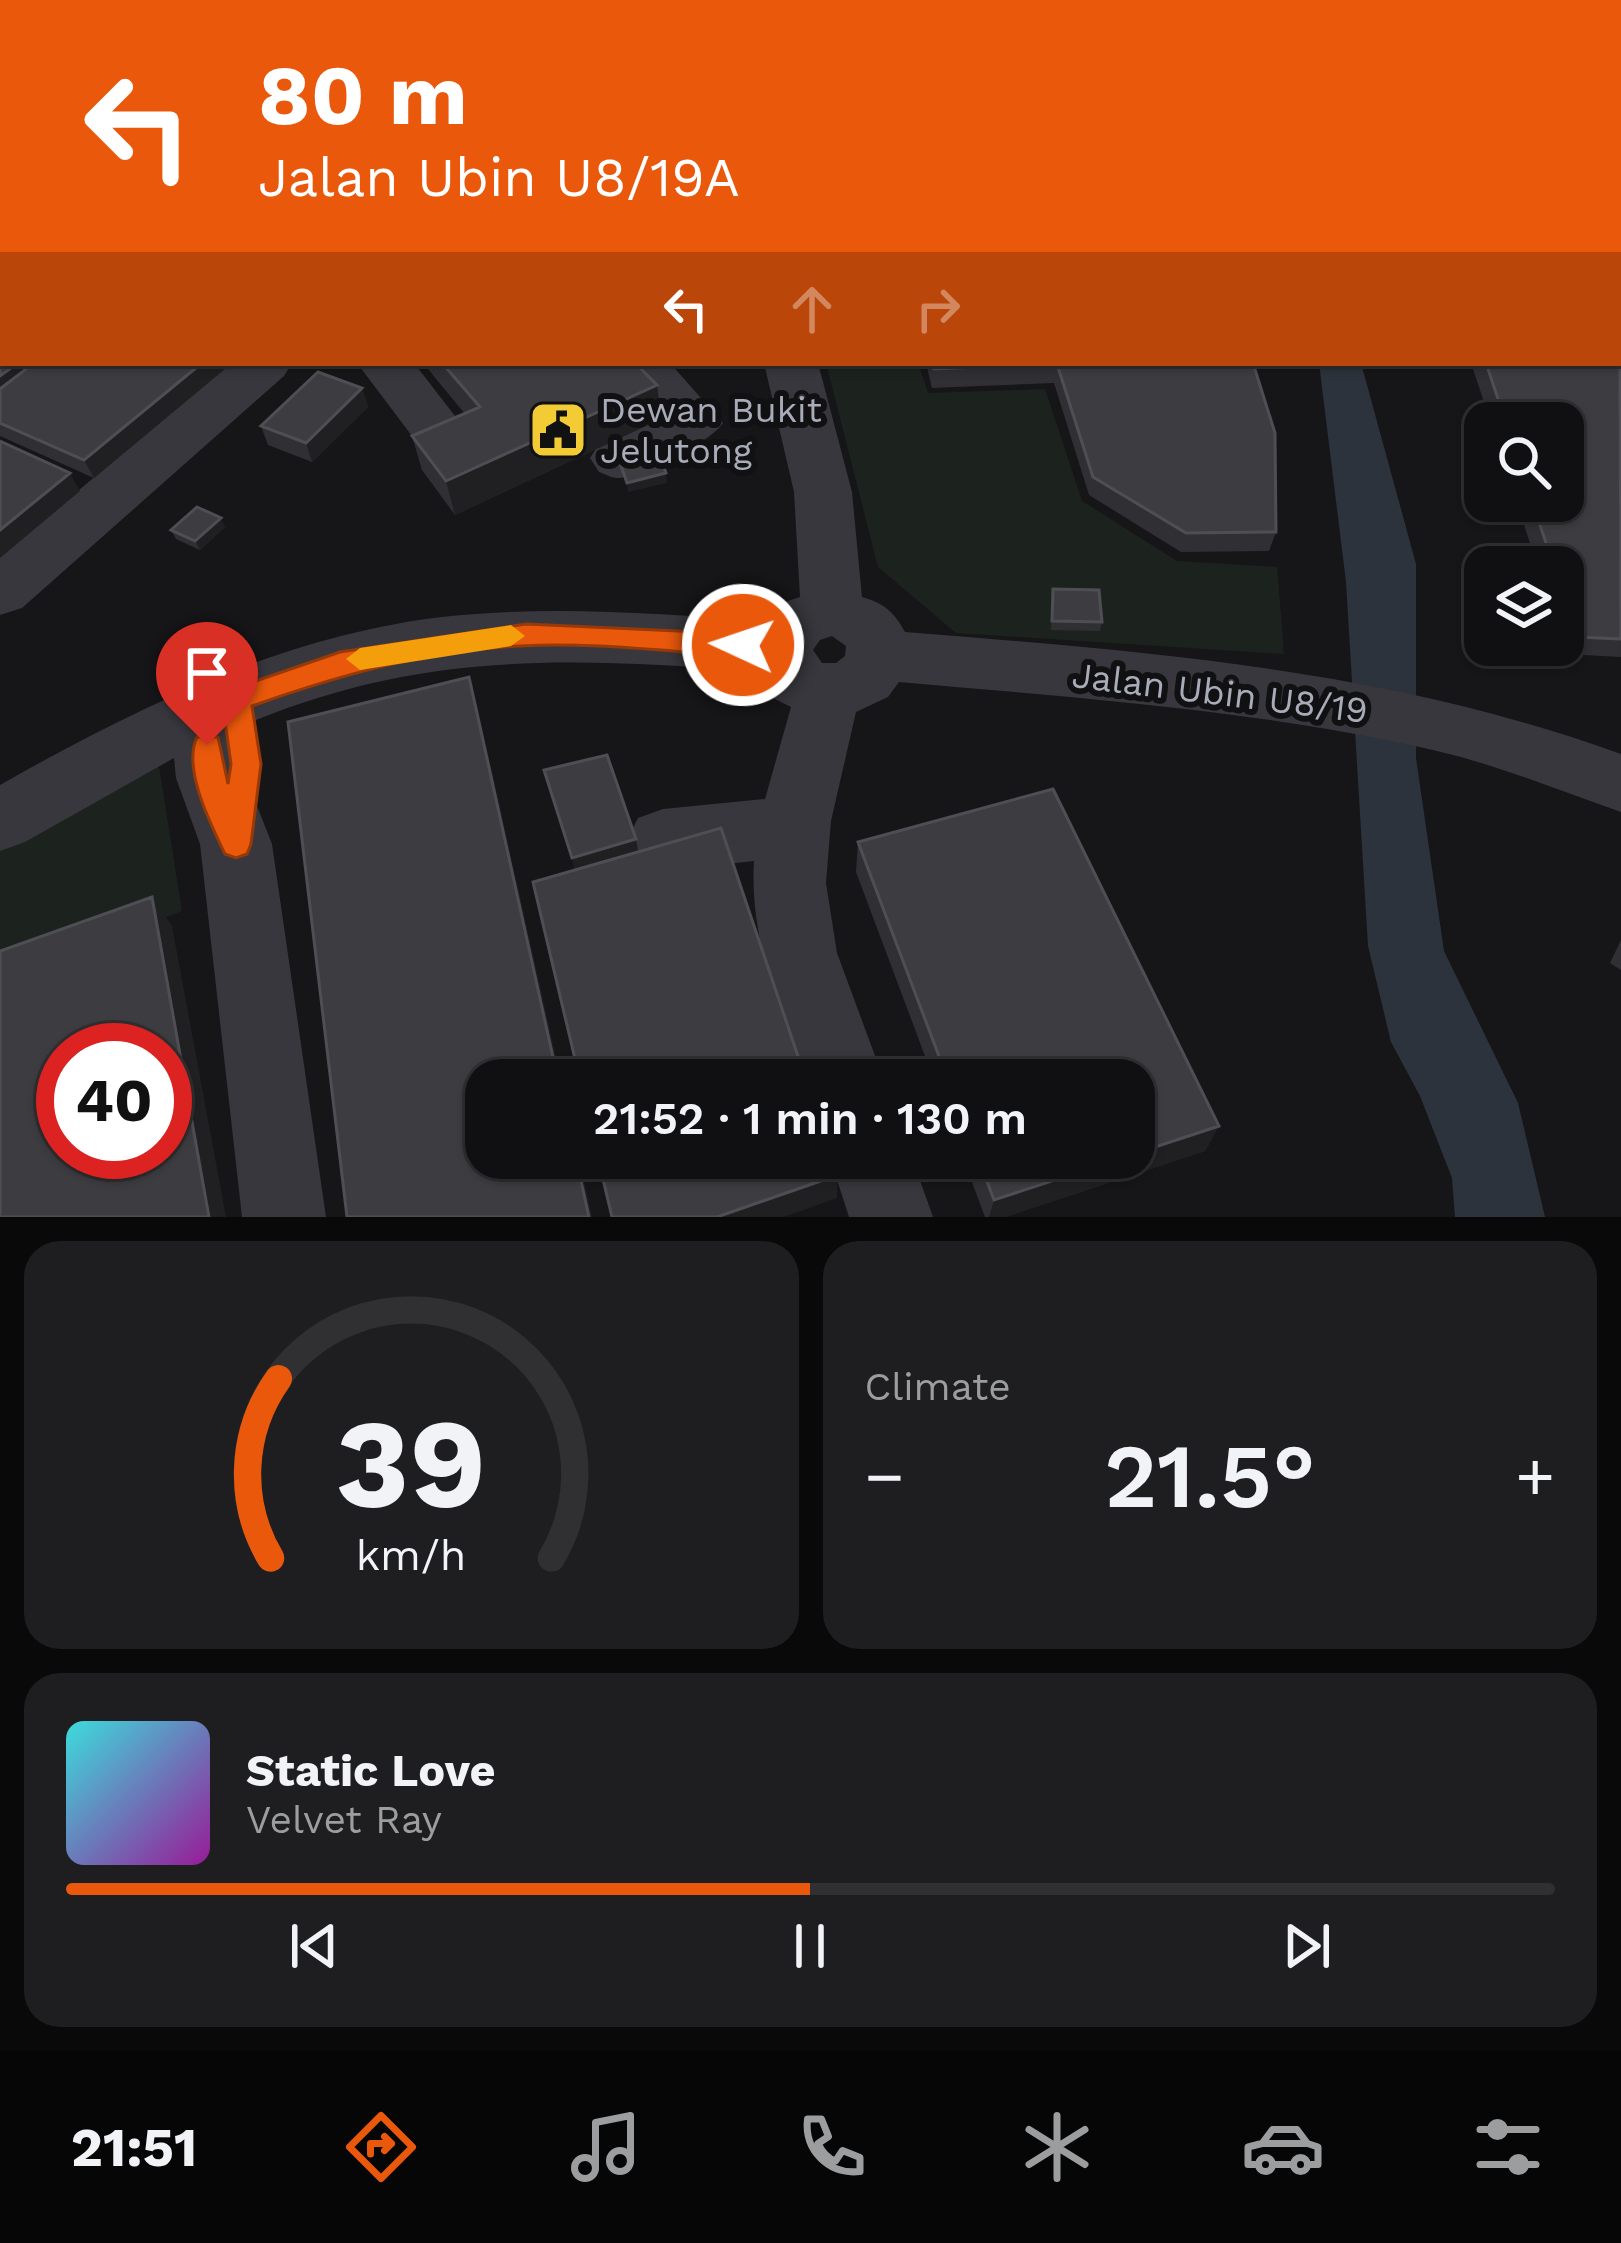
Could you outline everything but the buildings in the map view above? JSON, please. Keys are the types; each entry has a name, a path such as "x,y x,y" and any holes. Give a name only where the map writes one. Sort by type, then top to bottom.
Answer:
{"street":[{"path":"0,591 262,366"},
{"path":"386,366 444,437"},
{"path":"792,366 823,492 830,651 790,871 791,909 837,1059"},
{"path":"619,458 695,423 652,371"},
{"name":"Jalan Ubin U8/19","path":"0,821 72,777 220,706 340,663 526,634 830,651 1313,696 1502,740 1621,783"},
{"path":"220,706 211,778 236,844 284,1217"},
{"path":"664,840 798,826"},
{"path":"878,1179 891,1217"}],"shaded area":[{"path":"827,366 919,366 928,393 1045,389 1082,501 1177,561 1277,567 1284,654 956,633 878,567"},
{"path":"1319,366 1362,366 1416,564 1416,758 1444,951 1518,1103 1545,1217 1455,1217 1452,1178 1420,1096 1391,1042 1368,946 1346,582"},
{"path":"157,754 182,911 0,979 0,834"}],"slow traffic":[{"path":"360,659 511,636"}],"place":[{"name":"Dewan Bukit Jelutong","path":"558,430"}],"route":[{"path":"207,745 211,778 236,844 246,764 237,700 340,663 482,638 526,634 743,645"}]}
